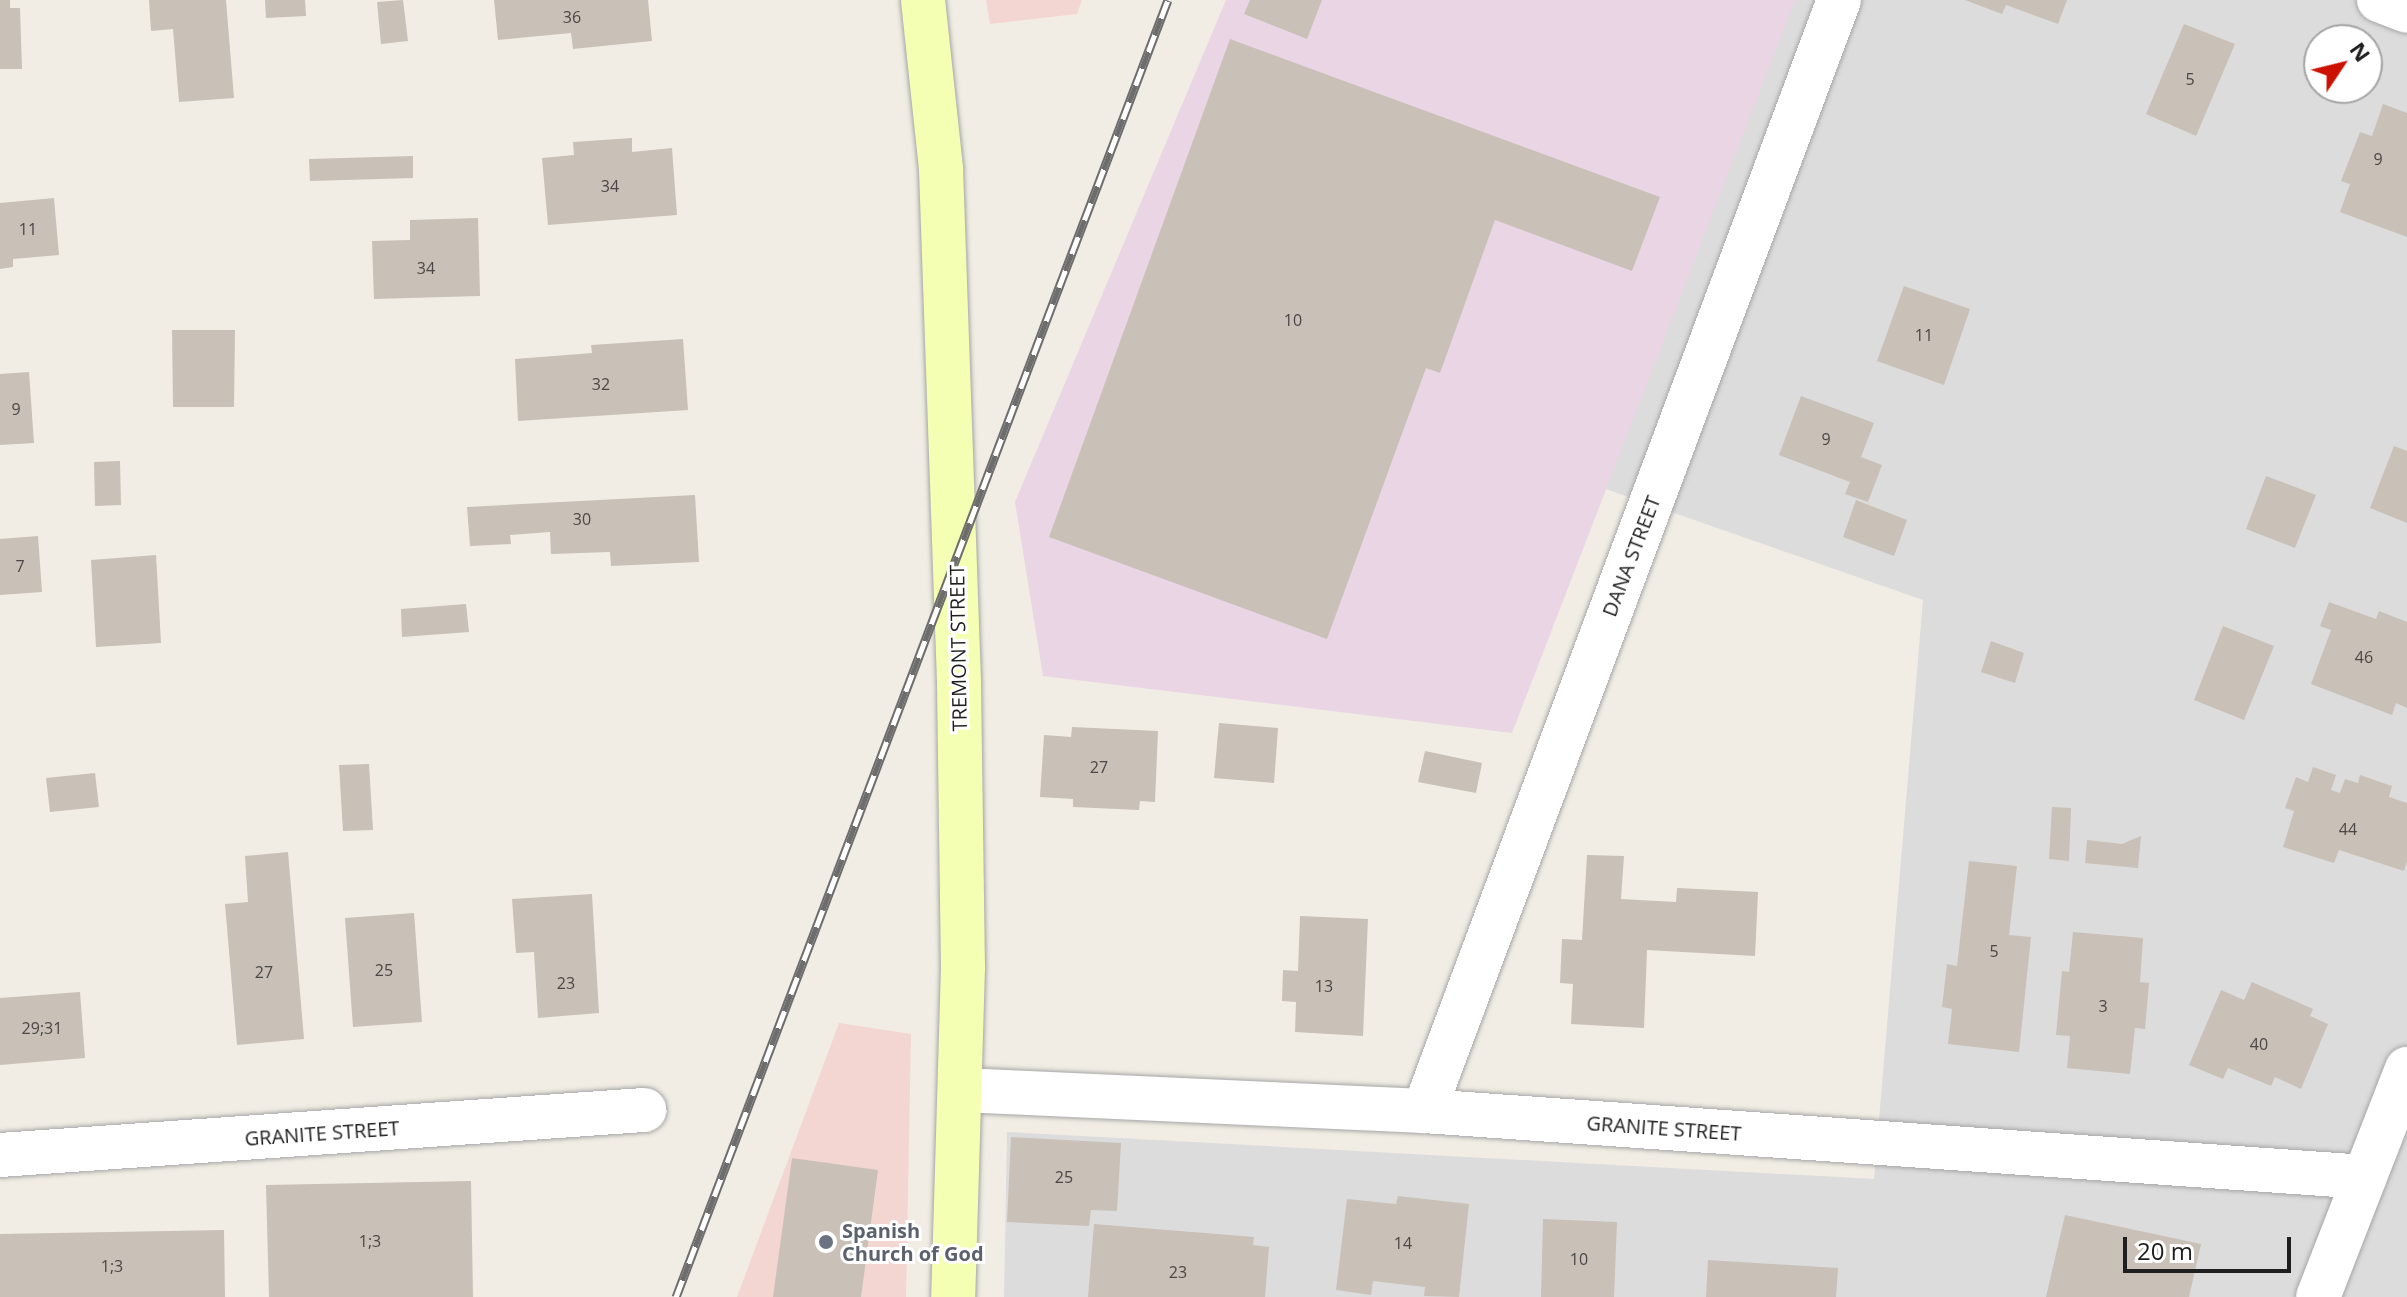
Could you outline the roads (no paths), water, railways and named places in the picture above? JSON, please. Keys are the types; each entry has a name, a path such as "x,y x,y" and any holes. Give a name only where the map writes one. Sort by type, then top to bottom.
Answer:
{"main road":[{"name":"TREMONT STREET","path":"923,0 941,169 956,548 962,1090 953,1297"}],"street":[{"name":"DANA STREET","path":"1424,1111 1839,0"},
{"path":"2379,0 2407,11"},
{"path":"2318,1297 2407,1069"},
{"name":"GRANITE STREET","path":"962,1090 1424,1111 2365,1177"},
{"name":"GRANITE STREET","path":"0,1155 644,1110"}],"railway":[{"path":"676,1297 1168,0"}],"place":[{"name":"Spanish Church of God","path":"826,1242"}]}
